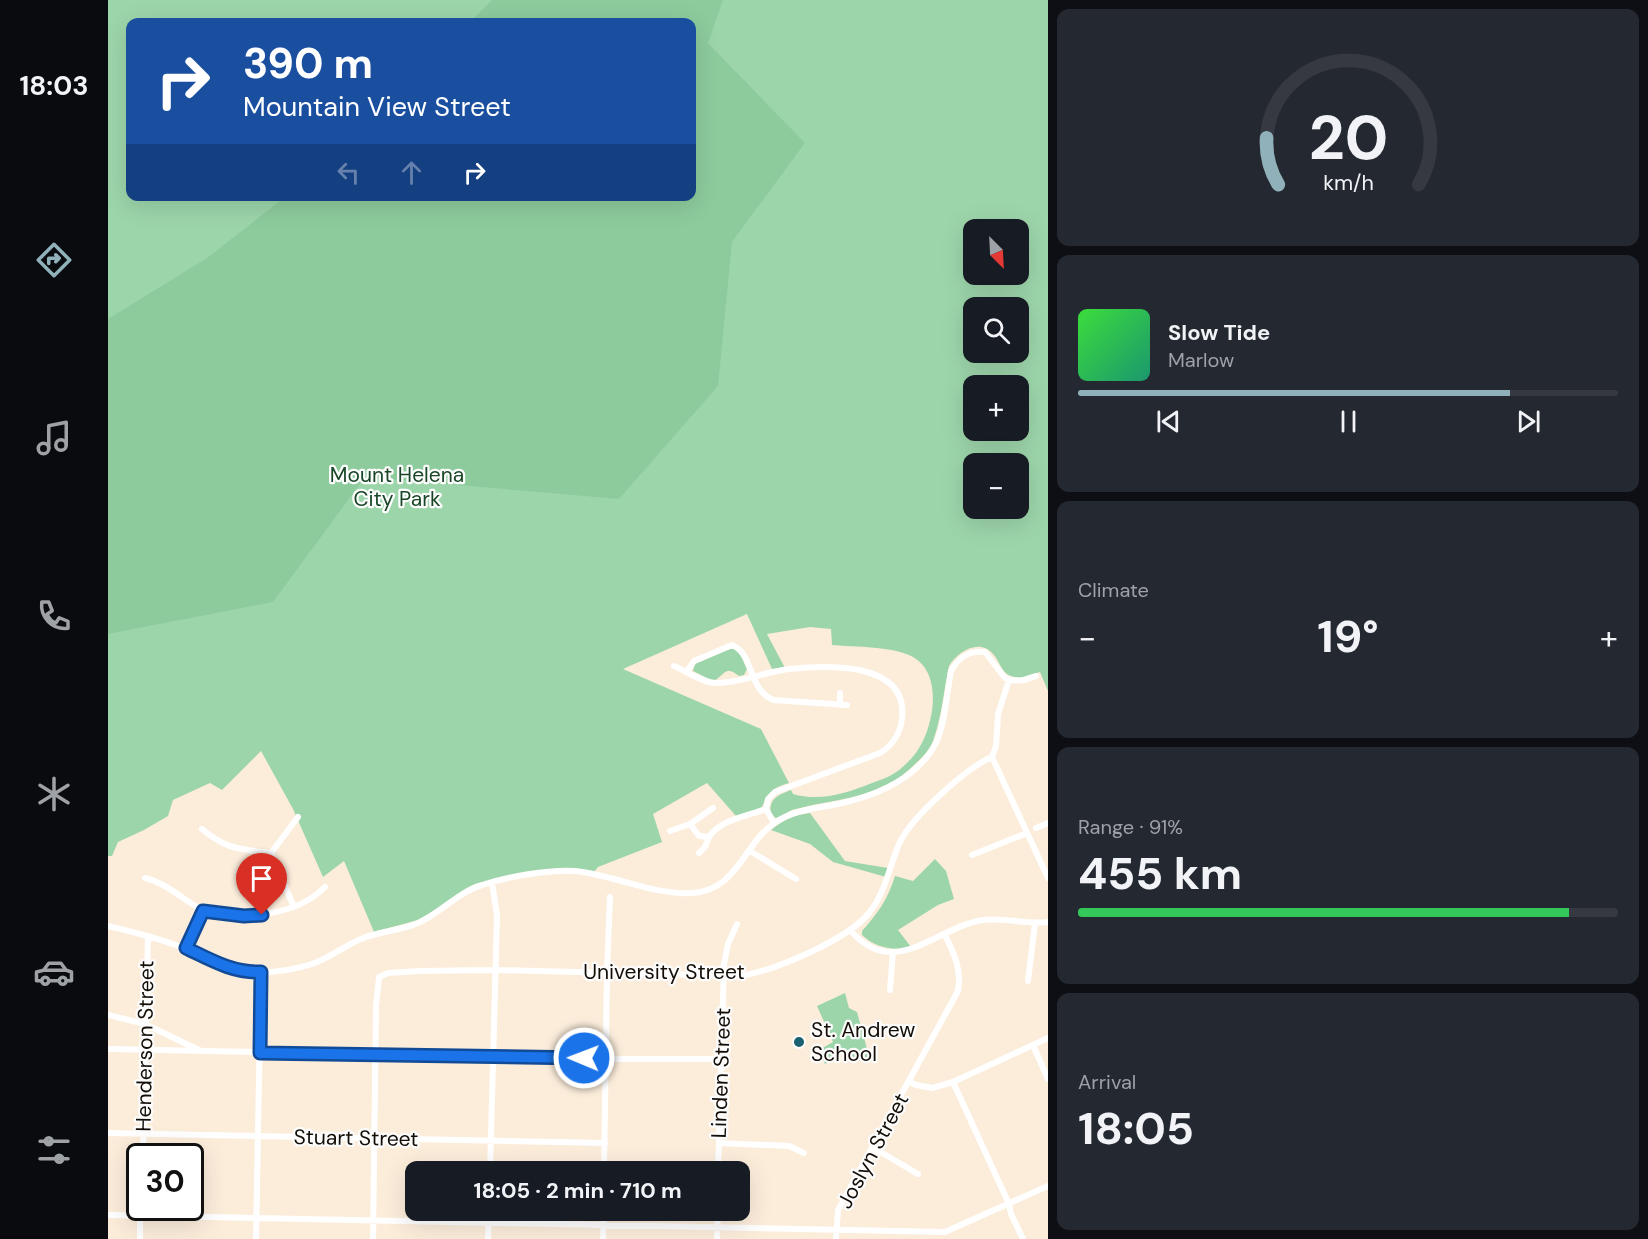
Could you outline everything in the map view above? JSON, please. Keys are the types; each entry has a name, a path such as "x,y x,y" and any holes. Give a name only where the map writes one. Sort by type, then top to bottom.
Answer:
{"street":[{"path":"687,671 694,662 732,645 741,651 760,692 773,700 847,705"},
{"path":"108,926 186,948 244,973 261,972 312,964 360,939 418,923 461,894 492,882 558,870 575,871 667,891 694,892 710,889 728,878 774,823 789,814 865,797 881,791 914,770 937,742 951,671 957,661 968,653 985,652 1009,680 1023,681 1036,676"},
{"path":"674,666 715,684 789,669 865,671 879,676 890,684 900,699 903,712 897,735 885,749 775,792 768,799 766,809 774,823"},
{"path":"1009,680 998,714 996,747 992,757 1048,878"},
{"path":"840,693 840,705"},
{"name":"University Street","path":"376,1054 377,985 382,975 419,971 494,970 740,976 764,971 851,931 869,914 877,902 900,843 914,821 967,771 992,757"},
{"path":"670,831 690,824 713,808"},
{"path":"699,853 717,828 766,809"},
{"path":"271,853 298,817"},
{"path":"1036,828 1048,823"},
{"path":"690,824 699,836 709,837"},
{"path":"202,829 230,847 271,853"},
{"path":"972,855 1027,833"},
{"path":"750,851 796,879"},
{"path":"271,853 294,907"},
{"path":"145,878 164,885 203,911 244,916 262,915 294,907 309,900 326,887"},
{"path":"490,1161 497,916 492,882"},
{"path":"604,1161 610,897"},
{"path":"186,948 203,911"},
{"path":"851,931 870,947 893,952 910,950 967,924 985,920 1048,922"},
{"path":"1028,981 1035,923"},
{"name":"Linden Street","path":"718,1161 724,975 728,944 737,924"},
{"name":"Joslyn Street","path":"836,1239 838,1210 958,991 960,976 958,961 945,934"},
{"name":"Henderson Street","path":"144,1143 148,936"},
{"path":"890,990 893,952"},
{"path":"256,1239 261,972"},
{"path":"108,1015 146,1024 203,1051"},
{"path":"910,1082 933,1088 953,1082 1048,1038"},
{"path":"1033,1046 1048,1079"},
{"path":"108,1049 607,1059 721,1059"},
{"path":"373,1239 376,1054"},
{"path":"953,1082 1023,1239"},
{"name":"Stuart Street","path":"108,1133 605,1143"},
{"path":"719,1143 789,1146 798,1148 804,1153"},
{"path":"872,1147 918,1174"},
{"path":"204,1217 945,1232 1048,1186"},
{"path":"108,1215 126,1216"},
{"path":"140,1221 140,1239"},
{"path":"488,1221 488,1239"},
{"path":"603,1239 604,1221"},
{"path":"717,1221 717,1239"}],"green space":[{"name":"Mount Helena City Park","path":"108,0 1048,0 1048,691 1040,672 1030,676 1011,676 1005,672 988,649 976,647 963,651 949,666 939,720 931,746 921,759 902,776 888,785 859,796 793,810 776,818 771,815 770,810 773,801 791,790 793,794 823,797 853,790 883,779 900,769 919,748 929,726 933,700 932,687 929,675 913,657 885,649 832,645 831,629 810,627 767,634 785,668 772,669 747,614 623,669 761,729 789,783 771,792 761,809 736,816 707,783 653,814 662,842 598,867 594,872 576,869 486,881 418,920 374,932 344,861 323,877 293,809 261,751 222,790 210,783 173,800 168,816 118,842 112,856 108,856"},
{"path":"492,0 723,0 708,43 805,143 732,242 718,386 619,499 365,477 273,602 108,634 108,319 207,258 280,201 696,201 696,18 474,18"},
{"path":"732,648 739,651 747,669 744,675 739,676 727,671 713,681 693,671 695,664"},
{"path":"810,813 845,861 888,868 886,877 833,862 810,844 771,830 789,819"},
{"path":"935,859 946,871 954,899 938,905 898,930 911,947 898,949 885,947 873,943 862,935 862,931 886,899 895,876 913,881"},
{"path":"845,993 849,1008 857,1012 869,1056 857,1062 848,1050 825,1064 819,1050 833,1042 817,1006"}],"place":[{"name":"St. Andrew School","path":"799,1042"}],"route":[{"path":"262,915 244,916 203,911 186,948 244,973 261,972 260,1053 584,1058"}]}
